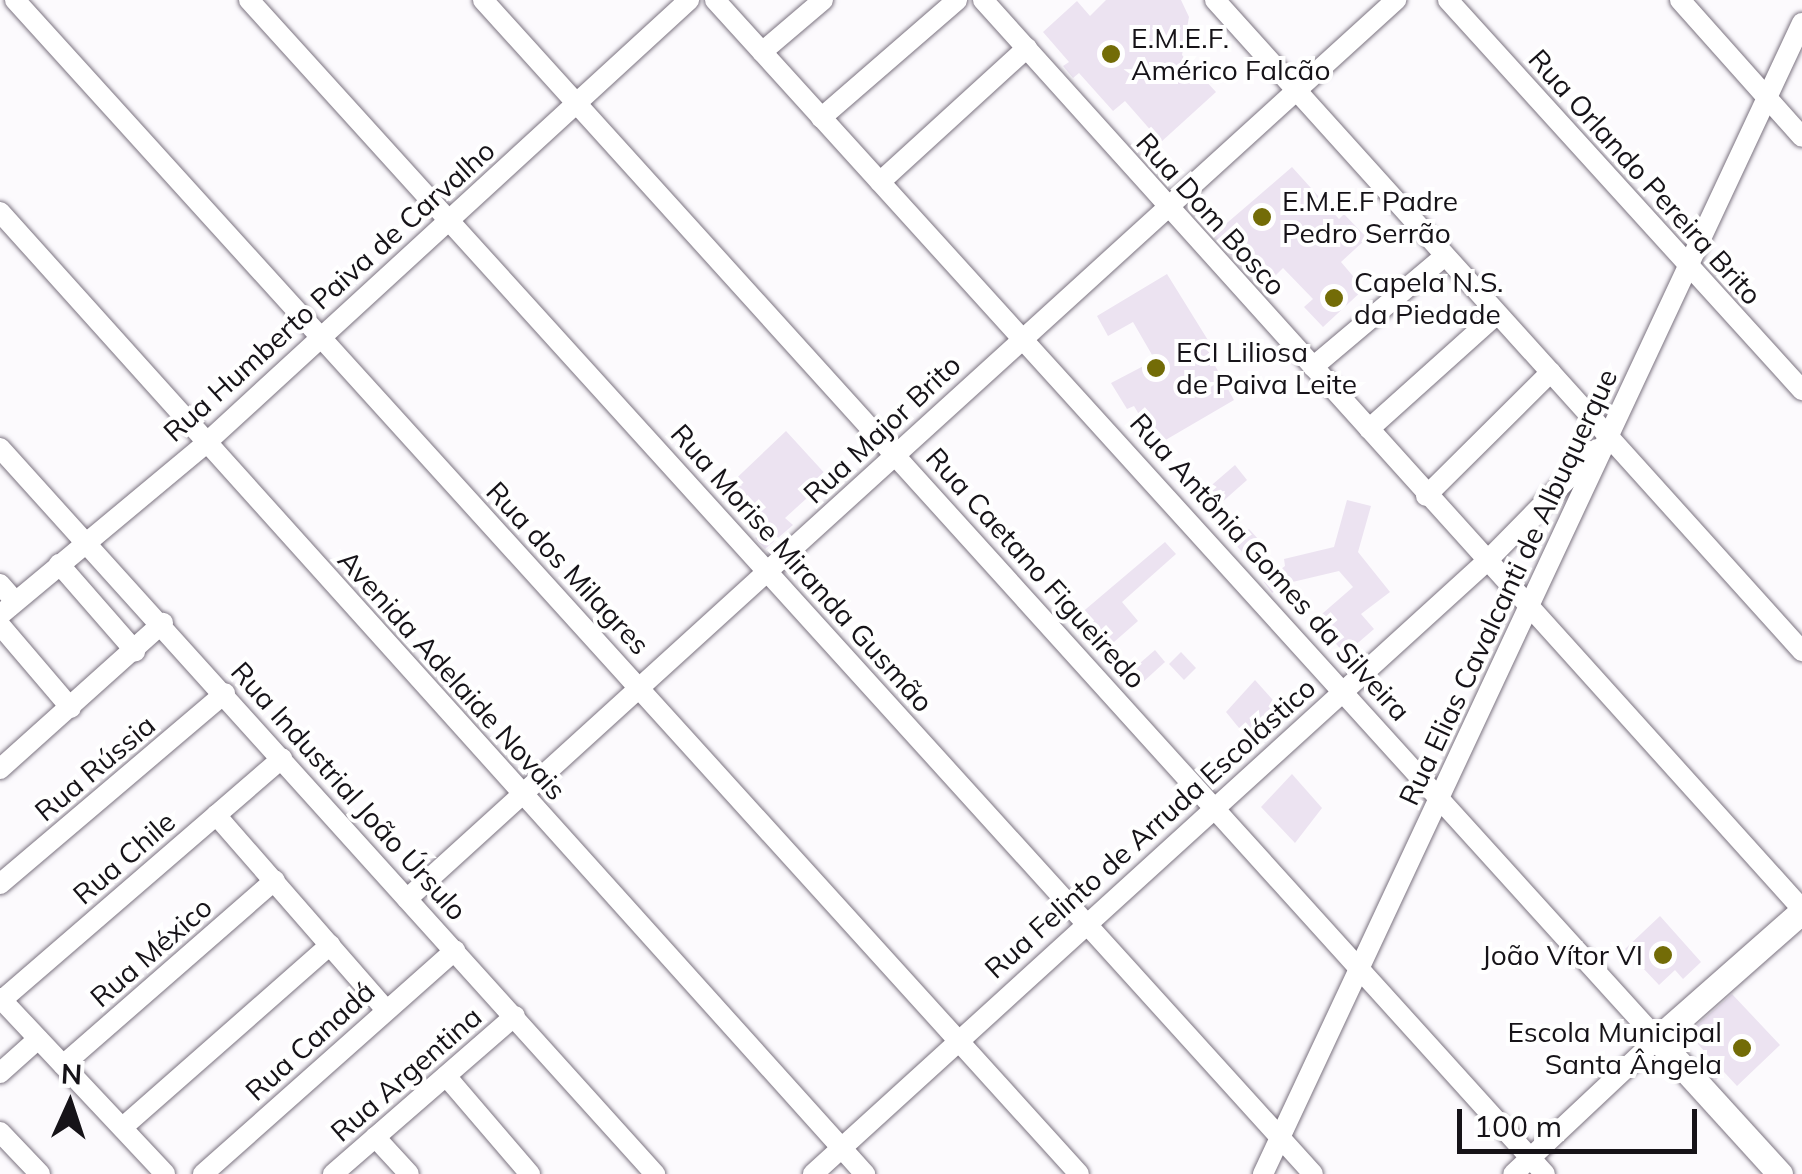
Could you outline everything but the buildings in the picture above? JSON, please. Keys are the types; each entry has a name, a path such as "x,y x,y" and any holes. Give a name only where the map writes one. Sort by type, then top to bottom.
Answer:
{"main road":[{"path":"1657,1039 1802,910"},
{"name":"Rua Antônia Gomes da Silveira","path":"1657,1039 1780,1174"}],"street":[{"name":"Rua dos Milagres","path":"15,0 1079,1174"},
{"name":"Rua Morise Miranda Gusmão","path":"249,0 1314,1174"},
{"name":"Rua Caetano Figueiredo","path":"483,0 1215,809 1361,965 1546,1174"},
{"name":"Rua Humberto Paiva de Carvalho","path":"8,608 205,444 317,336 689,0"},
{"name":"Rua Antônia Gomes da Silveira","path":"715,0 1657,1039"},
{"path":"762,52 823,0"},
{"path":"822,118 957,0"},
{"name":"Rua Dom Bosco","path":"983,0 1802,910"},
{"path":"1215,0 1802,651"},
{"name":"Rua Major Brito","path":"407,900 639,686 770,573 894,452 1172,210 1396,0"},
{"name":"Rua Orlando Pereira Brito","path":"1448,0 1802,390"},
{"path":"1680,0 1802,137"},
{"name":"Rua Elias Cavalcanti de Albuquerque","path":"1263,1174 1802,22"},
{"path":"880,182 1026,48"},
{"name":"Avenida Adelaide Novais","path":"0,212 128,348 205,444 864,1174"},
{"path":"1314,367 1445,256"},
{"path":"1369,429 1497,314"},
{"path":"1426,496 1552,372"},
{"name":"Rua Felinto de Arruda Escolástico","path":"813,1174 1486,561 1610,437"},
{"name":"Rua Industrial João Úrsulo","path":"0,448 163,622 654,1174"},
{"path":"60,564 136,651"},
{"path":"0,584 8,608"},
{"path":"2,763 71,708 163,622"},
{"path":"0,624 71,708"},
{"name":"Rua Rússia","path":"0,884 225,693"},
{"name":"Rua Chile","path":"1,999 282,758"},
{"path":"216,816 386,1010"},
{"name":"Rua México","path":"63,1065 275,880"},
{"path":"123,1127 330,945"},
{"name":"Rua Canadá","path":"202,1174 455,950"},
{"path":"1,999 165,1174"},
{"name":"Rua Argentina","path":"334,1174 515,1016"},
{"path":"0,1073 38,1039"},
{"path":"1513,1174 1657,1039"},
{"path":"446,1076 530,1174"},
{"path":"0,1132 40,1174"},
{"path":"375,1138 409,1174"}],"place":[{"name":"E.M.E.F. Américo Falcão","path":"1111,54"},
{"name":"E.M.E.F Padre Pedro Serrão","path":"1262,217"},
{"name":"Capela N.S. da Piedade","path":"1334,298"},
{"name":"ECI Liliosa de Paiva Leite","path":"1156,368"},
{"name":"João Vítor VI","path":"1663,955"},
{"name":"Escola Municipal Santa Ângela","path":"1742,1048"}]}
